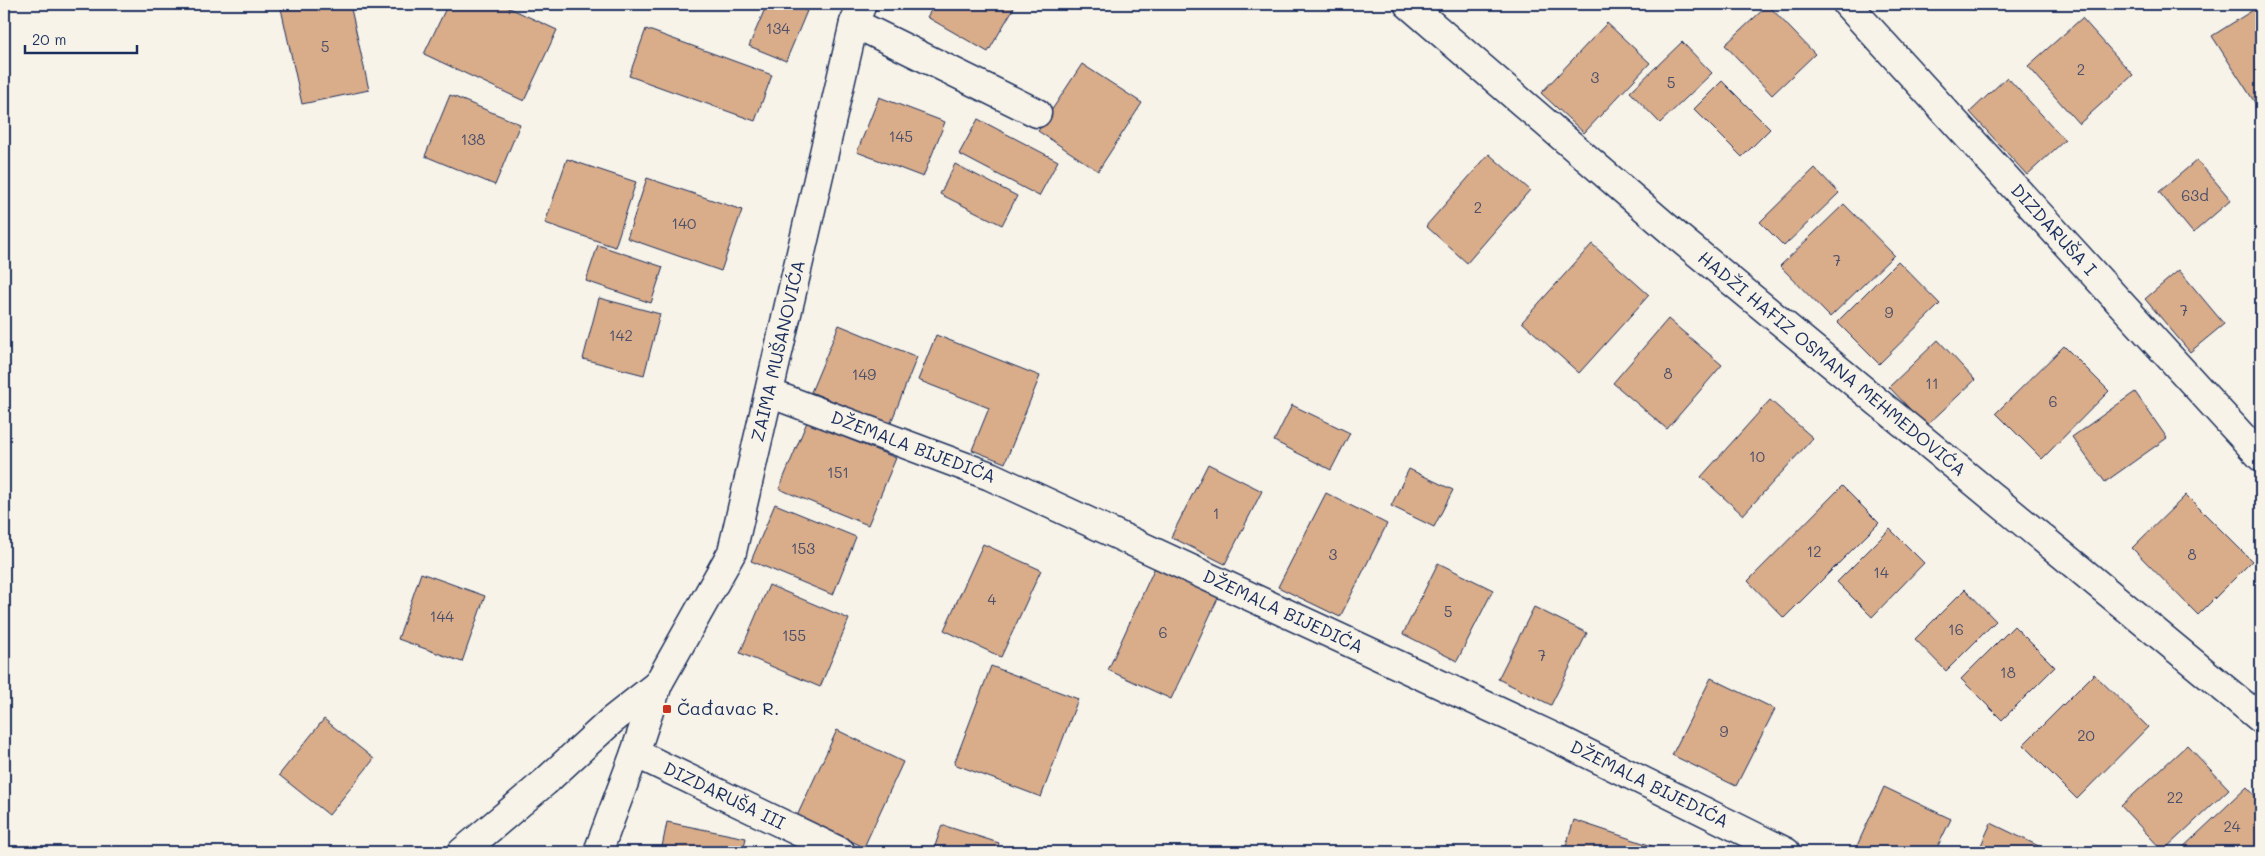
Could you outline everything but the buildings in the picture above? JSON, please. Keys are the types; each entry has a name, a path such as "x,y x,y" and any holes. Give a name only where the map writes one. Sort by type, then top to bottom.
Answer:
{"street":[{"name":"HADŽI HAFIZ OSMANA MEHMEDOVIĆA","path":"1408,4 1677,236 2261,719"},
{"name":"DIZDARUŠA I","path":"1847,4 2261,457"},
{"path":"858,14 1038,113"},
{"name":"ZAIMA MUŠANOVIĆA","path":"658,684 732,552 858,14"},
{"name":"DŽEMALA BIJEDIĆA","path":"769,392 990,476 1556,738 1786,852"},
{"path":"598,852 635,753 658,684"},
{"path":"462,852 545,782 611,720 658,684"},
{"name":"DIZDARUŠA III","path":"635,753 841,852"}],"place":[{"name":"Čađavac R.","path":"667,709"}]}
